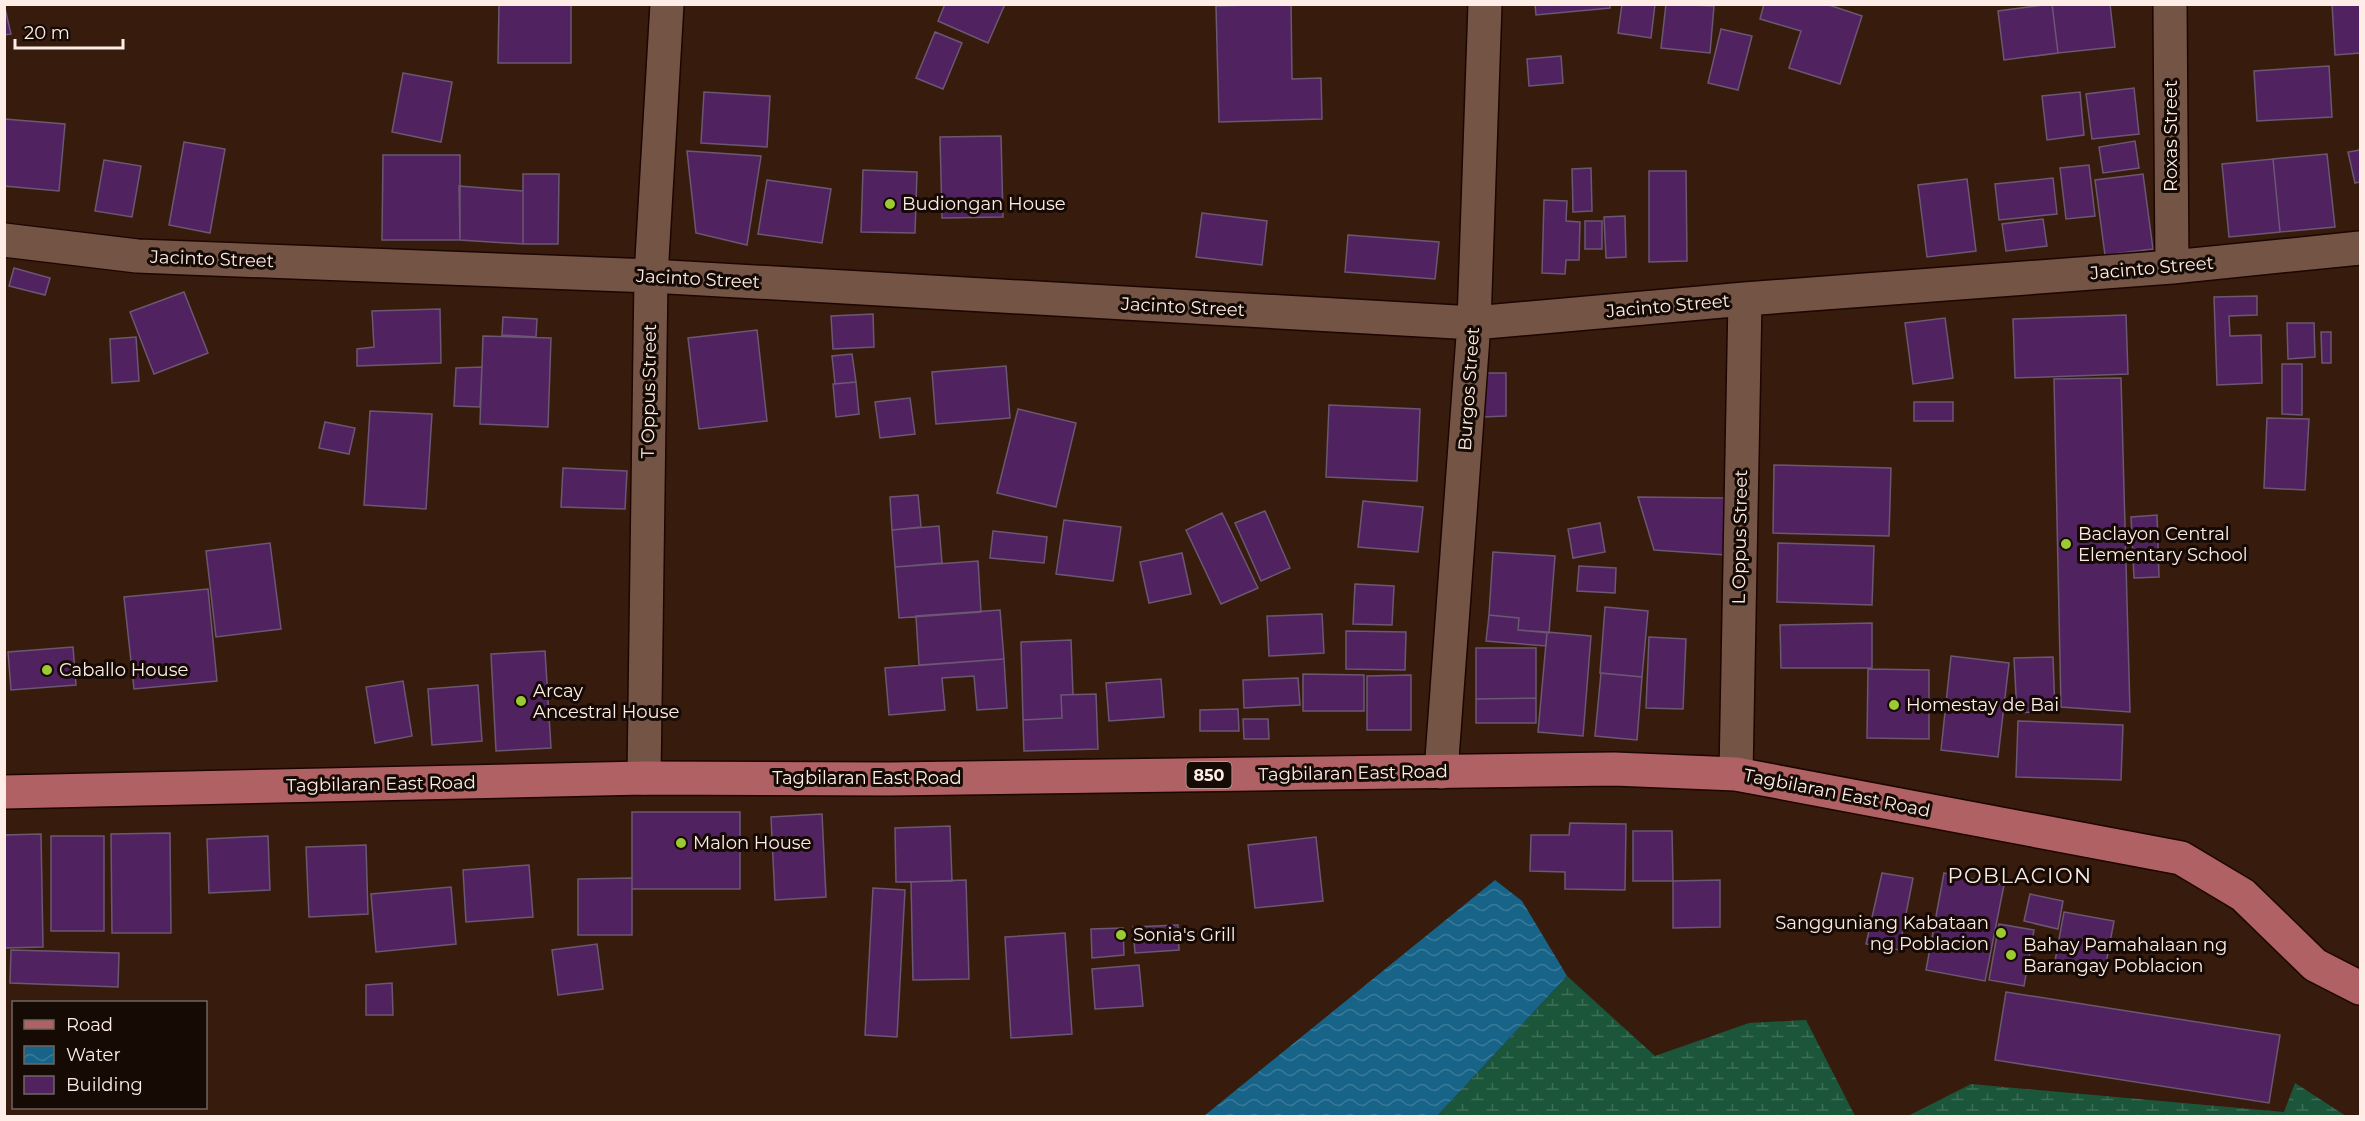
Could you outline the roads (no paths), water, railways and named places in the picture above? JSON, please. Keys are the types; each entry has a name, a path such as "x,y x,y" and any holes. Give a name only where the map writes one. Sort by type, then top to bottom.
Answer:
{"main road":[{"name":"Tagbilaran East Road","path":"4,792 644,778 913,778 1614,769 1736,774 2181,858 2243,895 2315,965 2361,988"}],"street":[{"name":"T Oppus Street","path":"644,778 651,276 667,4"},
{"name":"Burgos Street","path":"1441,772 1474,323 1485,4"},
{"name":"Roxas Street","path":"2170,4 2172,267"},
{"name":"Jacinto Street","path":"4,240 137,256 651,276 1474,323 1745,299 2172,267 2361,248"},
{"name":"L Oppus Street","path":"1736,774 1745,299"}],"water":[{"path":"1495,880 1522,901 1567,976 1437,1116 1204,1116"}],"place":[{"name":"Budiongan House","path":"890,204"},
{"name":"Baclayon Central Elementary School","path":"2066,544"},
{"name":"Caballo House","path":"47,670"},
{"name":"Arcay Ancestral House","path":"521,701"},
{"name":"Homestay de Bai","path":"1894,705"},
{"name":"Malon House","path":"681,843"},
{"name":"Sangguniang Kabataan ng Poblacion","path":"2001,933"},
{"name":"Sonia's Grill","path":"1121,935"},
{"name":"Bahay Pamahalaan ng Barangay Poblacion","path":"2011,955"}],"district":[{"name":"POBLACION","path":"2020,875"}]}
